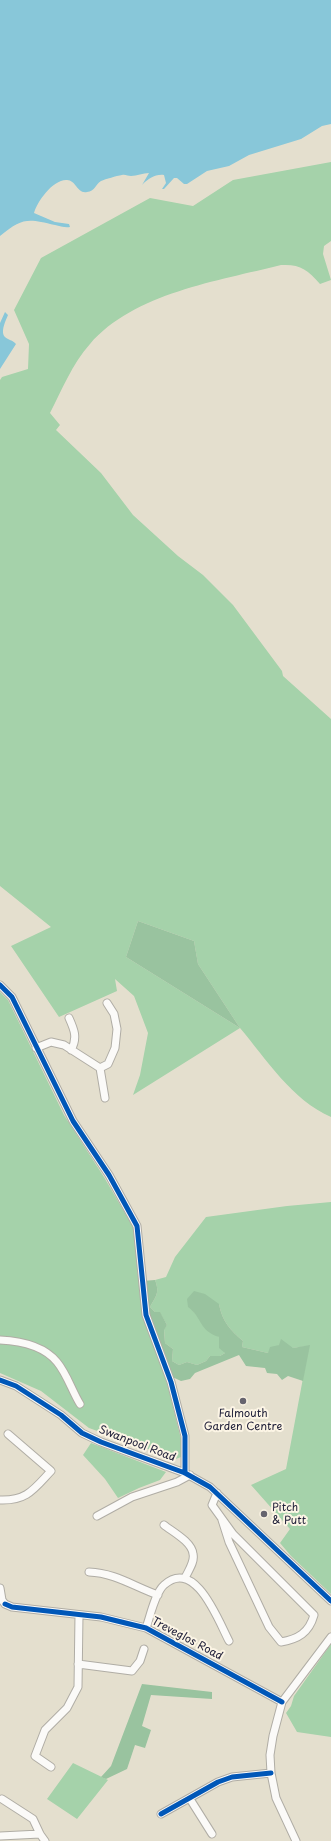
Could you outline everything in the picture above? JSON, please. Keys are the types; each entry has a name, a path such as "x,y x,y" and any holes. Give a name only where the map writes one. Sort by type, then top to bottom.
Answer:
{"street":[{"path":"0,985 12,997 73,1122 109,1175 137,1226 146,1315 171,1382 185,1438 188,1474 177,1482 132,1497 97,1516"},
{"path":"100,1068 108,1064 115,1048 116,1029 114,1014 107,1003"},
{"path":"69,1018 76,1042 71,1050"},
{"path":"36,1048 51,1042 64,1045 100,1068"},
{"path":"100,1068 104,1098"},
{"path":"0,1340 32,1345 48,1354 57,1362 80,1404"},
{"name":"Swanpool Road","path":"0,1380 16,1386 61,1415 82,1433 101,1442 188,1474 210,1487 331,1601"},
{"path":"0,1500 12,1500 28,1494 51,1471 8,1434"},
{"path":"217,1493 212,1505 233,1534 314,1615 311,1627 294,1640 281,1642 269,1627 229,1542 222,1520"},
{"path":"164,1525 188,1544 194,1554 192,1563 185,1578"},
{"path":"89,1572 116,1576 135,1586 158,1594"},
{"path":"146,1628 158,1594 163,1586 173,1580 185,1578 195,1583 203,1593 229,1641"},
{"path":"0,1588 2,1607"},
{"name":"Treveglos Road","path":"2,1607 123,1621 146,1628 282,1702"},
{"path":"51,1767 36,1756 45,1730 67,1708 78,1687 79,1615"},
{"path":"296,1841 276,1798 270,1773 270,1754 273,1736 282,1702 331,1637"},
{"path":"78,1664 132,1670 140,1662 144,1649"},
{"path":"161,1814 218,1782 270,1773"},
{"path":"2,1799 33,1819 45,1841"},
{"path":"190,1799 212,1834"},
{"path":"0,1836 40,1834"}],"green space":[{"path":"331,162 331,241 324,246 323,254 331,280 320,284 303,268 293,265 281,265 178,291 153,301 130,312 108,327 90,344 78,360 50,413 60,425 56,430 101,473 133,515 178,556 203,575 233,605 282,671 283,676 331,719 331,1117 317,1110 292,1090 270,1066 240,1028 133,1095 140,1075 148,1033 134,996 115,979 117,991 59,1017 11,946 51,927 0,886 0,380 2,377 28,369 29,344 14,310 41,258 150,198 193,206 233,180","holes":["138,921 194,941 198,964 240,1028 126,957"]},
{"path":"138,921 194,941 198,964 240,1028 126,957"},
{"path":"0,992 8,1000 64,1115 104,1177 133,1227 142,1315 167,1383 181,1439 181,1457 176,1459 89,1428 41,1391 0,1373"},
{"path":"331,1202 331,1594 291,1556 280,1543 290,1529 251,1485 286,1469 309,1346 293,1348 279,1345 268,1353 242,1347 243,1341 227,1325 220,1310 219,1304 193,1311 219,1337 225,1353 220,1356 210,1356 206,1361 197,1365 187,1362 179,1365 172,1361 173,1349 165,1343 164,1329 167,1325 160,1313 155,1312 150,1307 156,1297 157,1288 155,1280 166,1277 175,1257 206,1217 287,1206"},
{"path":"155,1280 157,1288 156,1297 150,1307 155,1312 160,1312 167,1325 164,1330 165,1343 173,1349 172,1361 179,1365 187,1362 197,1365 206,1361 210,1356 220,1356 225,1353 219,1348 219,1337 207,1331 193,1311 188,1307 187,1299 194,1291 205,1294 219,1304 220,1310 227,1325 243,1341 242,1347 268,1353 270,1347 279,1345 281,1339 293,1348 310,1345 303,1381 288,1376 282,1380 277,1374 267,1373 265,1368 246,1366 239,1355 195,1373 190,1379 181,1381 168,1375 146,1315 142,1281"},
{"path":"91,1443 166,1472 160,1480 118,1498 105,1479 83,1455"},
{"path":"331,1644 331,1737 297,1732 286,1713 291,1706 294,1696"},
{"path":"142,1684 212,1692 212,1699 151,1695 142,1726 151,1730 145,1748 135,1745 127,1769 106,1779 101,1777 111,1766"},
{"path":"73,1763 108,1780 77,1819 47,1799"}],"water":[{"path":"0,0 331,0 331,124 322,126 301,139 249,155 229,166 207,171 187,184 184,184 177,178 174,178 164,189 162,189 166,183 164,175 152,177 142,185 149,173 108,178 101,181 93,189 87,192 81,191 73,182 67,180 56,183 42,197 34,213 55,222 69,224 70,227 62,227 38,221 25,221 14,226 0,236"},
{"path":"5,312 8,315 4,326 4,335 16,344 0,369 0,323"}],"cycle path":[{"path":"0,985 12,997 73,1121 109,1175 137,1226 146,1315 171,1382 185,1436 185,1473"},
{"path":"0,1380 16,1386 61,1415 82,1433 101,1442 185,1473 210,1487 331,1601"},
{"path":"5,1604 12,1607 101,1617 146,1628 282,1702"},
{"path":"161,1814 218,1782 232,1777 271,1773"}],"place":[{"name":"Falmouth Garden Centre","path":"243,1401"},
{"name":"Pitch & Putt","path":"264,1514"}]}
